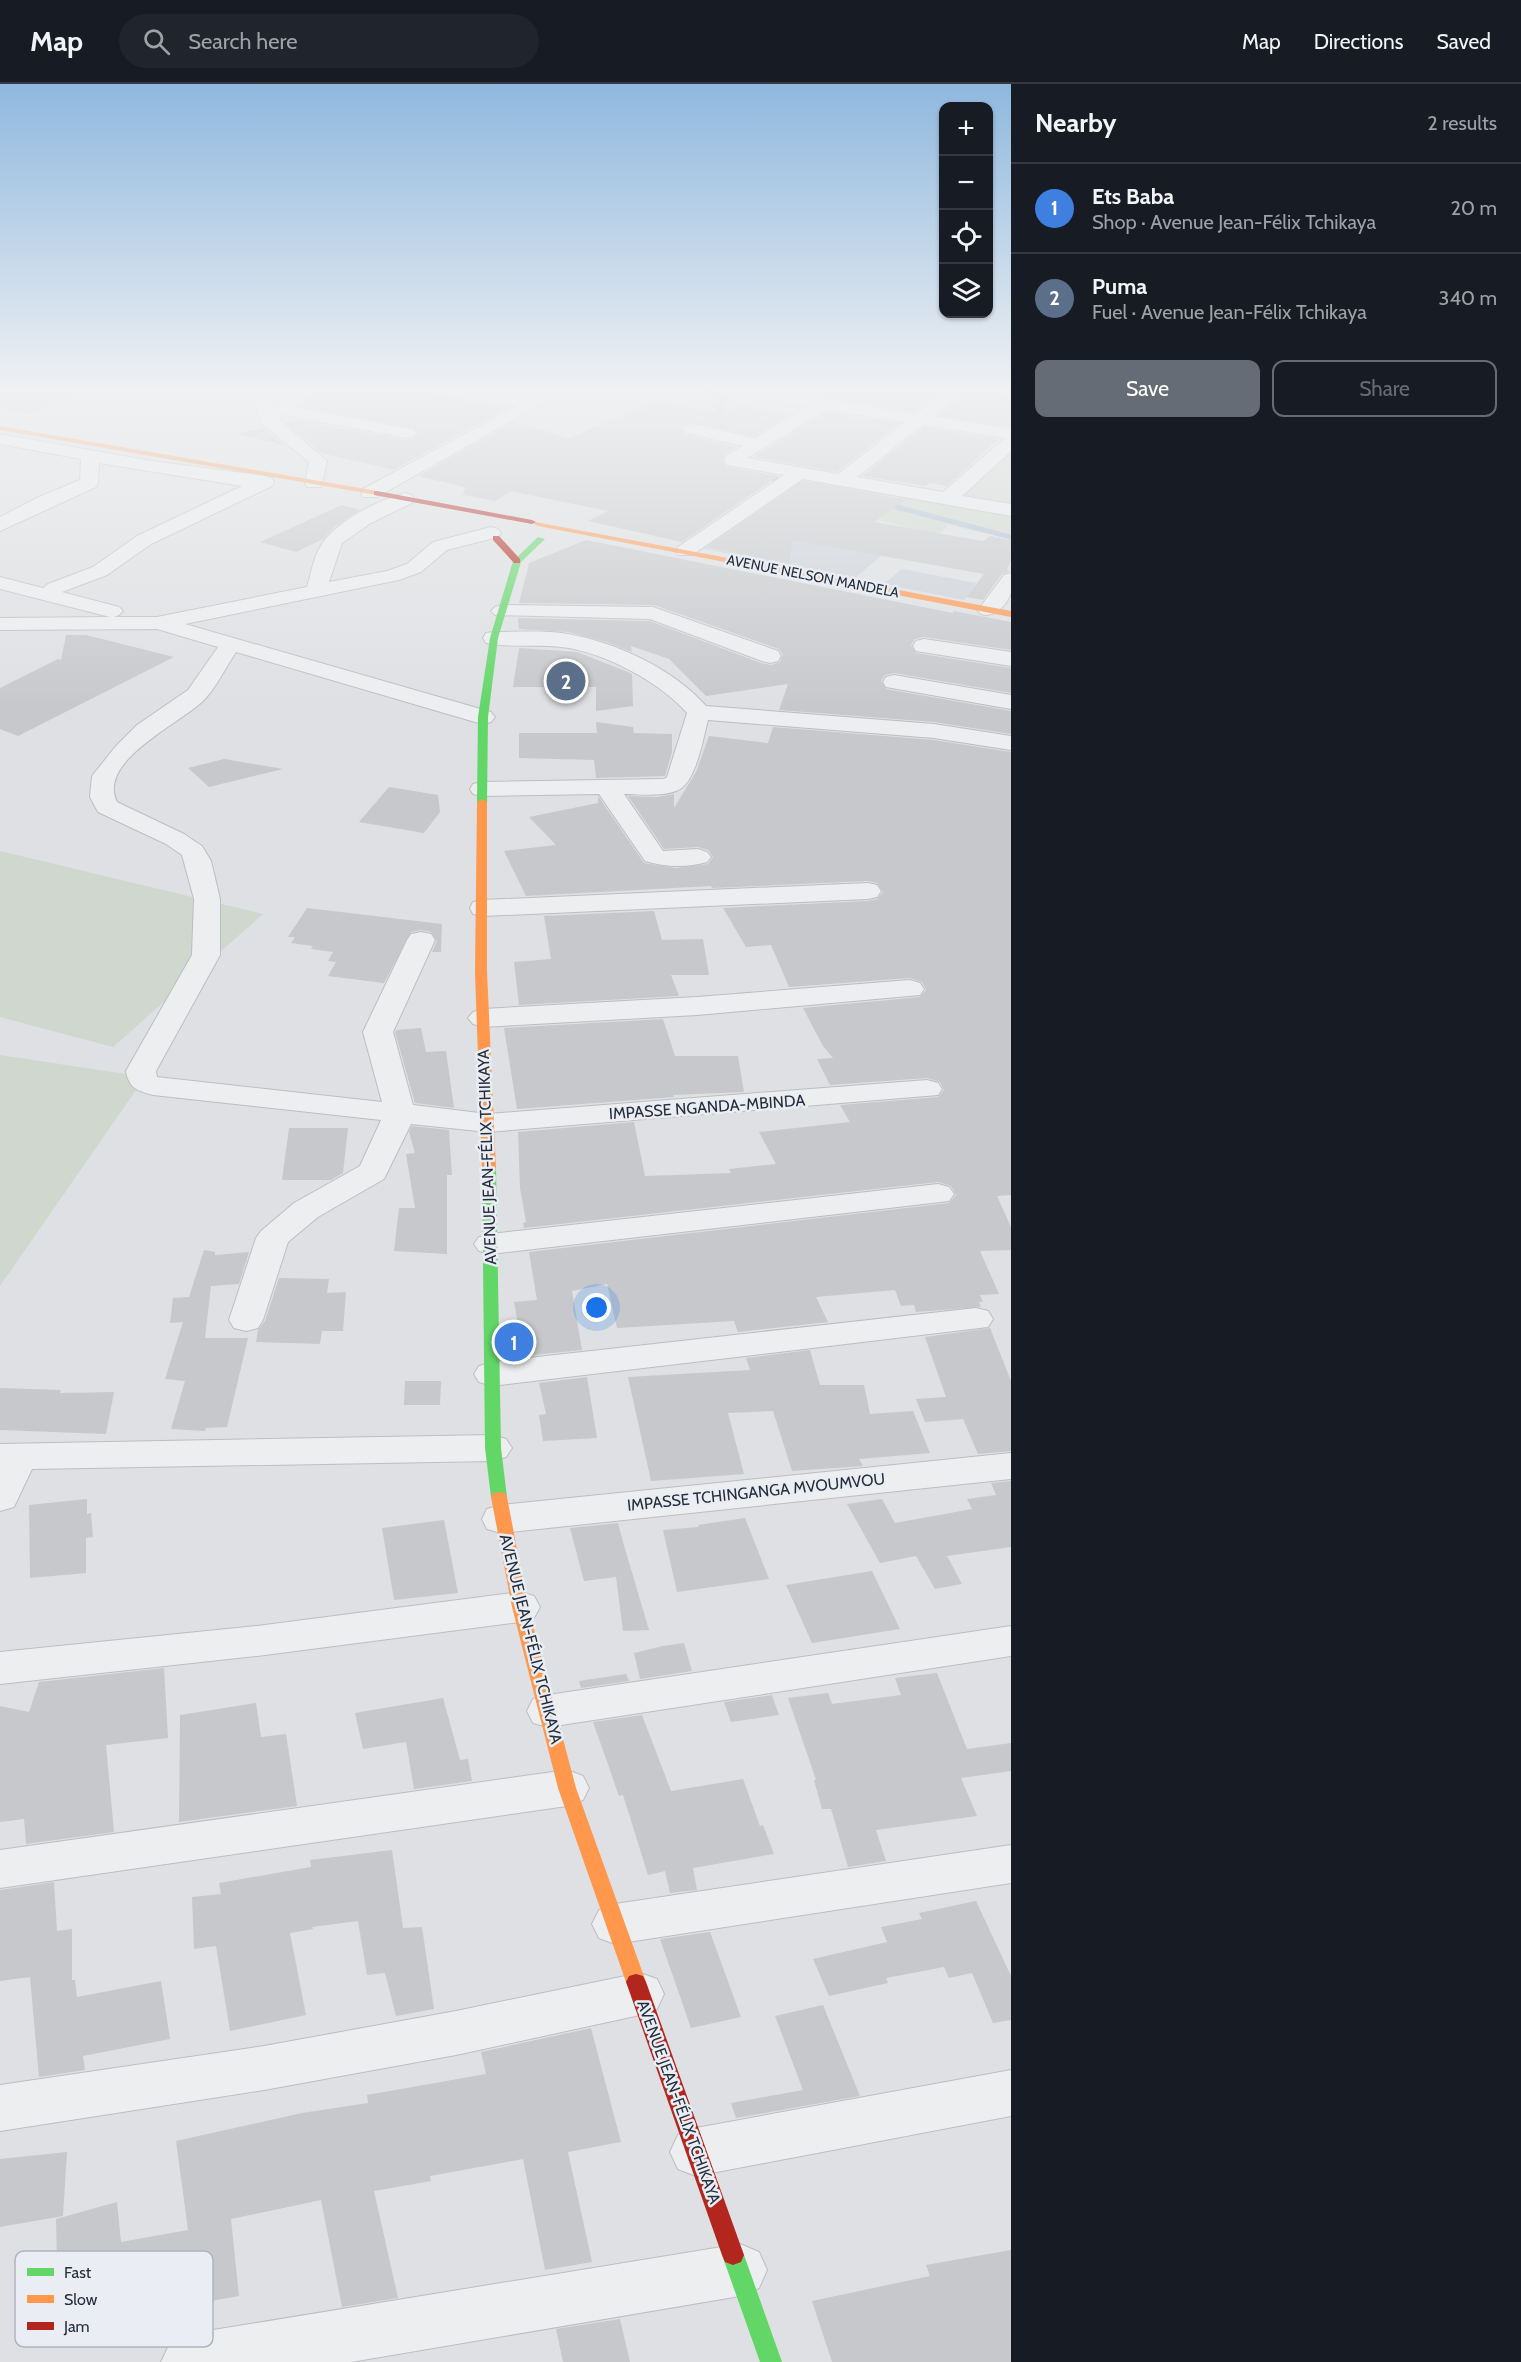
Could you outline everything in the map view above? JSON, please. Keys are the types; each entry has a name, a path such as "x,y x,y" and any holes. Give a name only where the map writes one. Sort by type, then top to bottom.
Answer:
{"street":[{"path":"0,525 60,495"},
{"path":"47,595 55,588 100,571 144,540 238,495"},
{"path":"383,495 464,508 615,538"},
{"path":"686,550 767,495"},
{"path":"925,495 1011,510"},
{"path":"947,499 951,495"},
{"path":"315,591 322,577 331,545 342,534 363,520 405,499"},
{"path":"464,508 482,521 492,534 517,561 548,535 548,529 535,523 505,523 498,525 492,534"},
{"path":"0,624 157,623 408,572 440,546 492,534 523,542 543,538 615,538"},
{"name":"AVENUE NELSON MANDELA","path":"615,538 1011,614"},
{"name":"AVENUE JEAN-FÉLIX TCHIKAYA","path":"517,561 494,638 483,717 483,1018 488,1124 493,1448 501,1519 520,1607 567,1788 771,2362"},
{"path":"988,610 1011,579"},
{"path":"0,583 157,623 483,717"},
{"path":"502,611 653,613 770,656"},
{"path":"494,638 566,641 612,655 649,672 691,700 699,712"},
{"name":"IMPASSE NGANDA-MBINDA","path":"230,645 196,695 144,730 104,776 102,796 107,807 176,839 193,851 198,861 207,899 206,955 141,1071 143,1082 153,1086 488,1124 927,1089"},
{"path":"924,646 1011,659"},
{"path":"894,682 1011,702"},
{"path":"699,712 934,731 1011,743"},
{"path":"482,789 608,789 668,786 679,778 699,712"},
{"path":"608,789 654,856 665,859 699,857"},
{"path":"483,908 868,891"},
{"path":"246,1320 273,1238 306,1209 373,1172 400,1113 378,1032 421,940"},
{"path":"483,1018 697,1006 910,989"},
{"path":"490,1244 938,1194"},
{"path":"492,1374 976,1319"},
{"path":"0,1498 9,1457 493,1448"},
{"name":"IMPASSE TCHINGANGA MVOUMVOU","path":"501,1519 1011,1466"},
{"path":"0,1668 256,1641 520,1607"},
{"path":"548,1711 1011,1641"},
{"path":"0,1869 567,1788"},
{"path":"615,1924 1011,1864"},
{"path":"0,2108 275,2066 456,2033 640,1994"},
{"path":"696,2152 1011,2092"},
{"path":"189,2362 740,2270"}],"shaded area":[{"path":"771,495 843,495 895,507 849,540 890,548 855,578 699,548"},
{"path":"842,495 906,495 1011,513 1011,539 949,525 935,537 922,531 878,520 894,507"},
{"path":"1011,495 1011,506 955,497"},
{"path":"902,569 976,583 964,600 884,584"},
{"path":"0,851 263,914 113,1047 0,1017"},
{"path":"0,1055 145,1077 0,1286"}],"building":[{"path":"465,495 504,495 495,501"},
{"path":"531,495 750,495 682,542 588,521 608,511"},
{"path":"783,495 881,495 906,500 874,522 983,541 990,536 1011,540 1011,560 1007,570 1011,571 1002,574 983,600 966,597 984,574 793,540 789,563 708,547"},
{"path":"342,505 360,510 334,527 323,539 296,552 260,542"},
{"path":"586,540 953,613 954,611 1011,622 1011,650 924,637 915,639 911,645 916,653 1011,668 1011,693 894,673 885,675 881,681 886,689 1011,711 1011,734 934,722 779,710 788,684 706,696 669,659 631,646 632,652 568,632 519,629 518,618 650,621 761,663 771,665 780,662 783,655 779,649 654,605 519,603 529,563"},
{"path":"66,635 86,635 174,657 18,736 0,729 0,688 58,659 61,660"},
{"path":"519,648 577,652 632,674 633,706 596,711 596,687 513,687"},
{"path":"596,722 633,727 634,733 672,734 672,752 665,776 596,778 594,760 519,758 519,733 597,733"},
{"path":"773,727 934,740 1011,752 1011,1195 997,1196 1011,1227 1011,1250 980,1251 999,1294 980,1295 983,1302 979,1302 981,1307 916,1312 914,1305 901,1306 895,1290 816,1297 828,1322 738,1332 734,1321 617,1328 607,1284 572,1291 582,1350 524,1356 514,1302 537,1300 529,1252 949,1203 956,1195 951,1186 938,1182 524,1228 523,1223 526,1222 520,1188 518,1132 634,1122 645,1176 731,1173 729,1169 776,1164 759,1132 850,1122 840,1105 938,1097 944,1090 940,1082 927,1078 830,1085 817,1059 833,1058 823,1046 803,1008 920,997 926,990 922,982 910,978 789,987 771,945 746,947 723,908 868,901 877,899 883,892 877,883 868,881 712,888 711,886 526,896 504,851 556,845 529,817 598,803 598,796 644,863 676,868 708,864 713,857 708,850 698,847 664,849 628,796 657,797 674,794 674,808 696,772 709,736 768,743"},
{"path":"224,759 283,769 209,787 188,768"},
{"path":"389,787 438,795 440,812 424,833 359,822"},
{"path":"307,908 442,924 441,952 432,952 437,941 431,932 421,930 411,932 384,983 328,976 336,962 328,961 333,952 291,943 295,937 288,937"},
{"path":"654,911 662,940 703,939 709,975 671,975 679,996 519,1005 514,962 551,959 544,916"},
{"path":"663,1019 675,1056 738,1056 744,1092 673,1095 674,1097 517,1109 504,1028"},
{"path":"421,1028 426,1052 446,1051 454,1108 415,1103 395,1032"},
{"path":"412,1126 449,1130 452,1175 447,1175 447,1254 394,1251 399,1208 415,1208 406,1154 415,1153 409,1132"},
{"path":"289,1128 348,1128 343,1173 331,1180 282,1180"},
{"path":"204,1250 215,1252 215,1255 249,1252 239,1284 211,1286 205,1338 248,1338 227,1427 206,1428 205,1431 171,1429 185,1381 165,1379 183,1322 170,1323 173,1298 189,1297"},
{"path":"279,1278 329,1279 327,1293 346,1292 343,1331 322,1331 320,1344 256,1342 258,1330 265,1321"},
{"path":"990,1328 1011,1381 1011,1451 978,1454 963,1419 925,1422 916,1399 946,1397 925,1337"},
{"path":"810,1350 820,1385 864,1385 870,1414 913,1411 930,1453 859,1459 863,1466 792,1471 773,1411 728,1413 744,1474 651,1481 628,1377 750,1370 746,1358"},
{"path":"587,1377 597,1438 543,1441 539,1415 546,1414 539,1383"},
{"path":"405,1381 441,1381 440,1405 404,1405"},
{"path":"0,1388 61,1390 60,1393 114,1392 106,1434 0,1430"},
{"path":"1011,1481 1011,1547 947,1556 962,1584 935,1589 916,1556 880,1563 847,1504 882,1499 895,1523 972,1509 967,1499 996,1495 991,1483"},
{"path":"87,1499 87,1514 91,1513 93,1537 86,1538 86,1573 30,1578 29,1505"},
{"path":"745,1518 769,1579 677,1592 663,1530 699,1527 698,1525"},
{"path":"444,1520 458,1593 394,1600 382,1528"},
{"path":"618,1523 649,1630 623,1631 616,1577 584,1581 570,1528"},
{"path":"872,1571 900,1629 812,1643 786,1585"},
{"path":"684,1643 692,1671 640,1679 634,1653"},
{"path":"164,1668 168,1738 106,1745 114,1832 26,1844 24,1819 0,1822 0,1706 29,1712 39,1682"},
{"path":"937,1673 967,1749 1011,1743 1011,1771 961,1778 977,1816 876,1830 886,1861 848,1867 831,1809 822,1809 814,1780 816,1780 788,1698 828,1693 832,1704 901,1695 895,1678"},
{"path":"626,1674 629,1681 581,1688 579,1681"},
{"path":"772,1695 779,1715 731,1722 724,1702"},
{"path":"443,1698 460,1760 468,1759 472,1781 414,1789 406,1742 363,1749 355,1713"},
{"path":"256,1703 261,1737 286,1734 297,1806 179,1822 180,1715"},
{"path":"642,1715 671,1791 743,1779 760,1826 763,1825 774,1854 693,1868 697,1890 670,1893 665,1871 648,1875 623,1795 619,1796 593,1722"},
{"path":"392,1850 403,1928 422,1927 434,2009 396,2016 385,1973 367,1975 358,1921 312,1927 313,1929 290,1933 306,2015 230,2031 216,1946 194,1949 192,1897 221,1894 219,1883 311,1867 310,1860"},
{"path":"54,1882 57,1931 72,1929 72,1980 75,1980 77,1997 161,1981 170,2039 83,2056 85,2070 39,2077 30,1977 0,1981 0,1890"},
{"path":"976,1901 1011,1976 1011,2020 993,2023 972,1973 949,1978 944,1967 886,1978 888,1983 829,1996 813,1959 887,1942 881,1927 922,1919 919,1913"},
{"path":"710,1932 741,2017 691,2028 660,1939"},
{"path":"823,2005 860,2096 736,2118 731,2103 803,2090 775,2016"},
{"path":"591,2028 621,2142 568,2152 592,2262 545,2270 523,2159 430,2176 431,2181 374,2191 398,2298 342,2307 321,2200 231,2219 239,2296 213,2301 213,2251 57,2251 56,2219 117,2202 121,2242 188,2230 176,2141 302,2113 368,2103 367,2095 486,2074 481,2052"},
{"path":"67,2152 63,2216 0,2227 0,2159"},
{"path":"1011,2250 1011,2362 832,2362 812,2301 930,2276 926,2265"},
{"path":"620,2319 630,2362 563,2362 556,2329"}],"waterway":[{"path":"885,504 1011,537"}],"traffic: fast":[{"path":"482,802 483,717 494,638 517,561 541,539"},
{"path":"489,1169 493,1448 499,1497"},
{"path":"733,2255 771,2362"}],"traffic: slow":[{"path":"538,524 1011,614"},
{"path":"482,802 481,972 489,1169"},
{"path":"499,1497 520,1607 567,1788 636,1982"}],"traffic: jam":[{"path":"389,495 532,522"},
{"path":"496,538 517,561"},
{"path":"636,1982 733,2255"}],"place":[{"name":"Puma","path":"566,681"},
{"name":"Ets Baba","path":"514,1342"}]}
